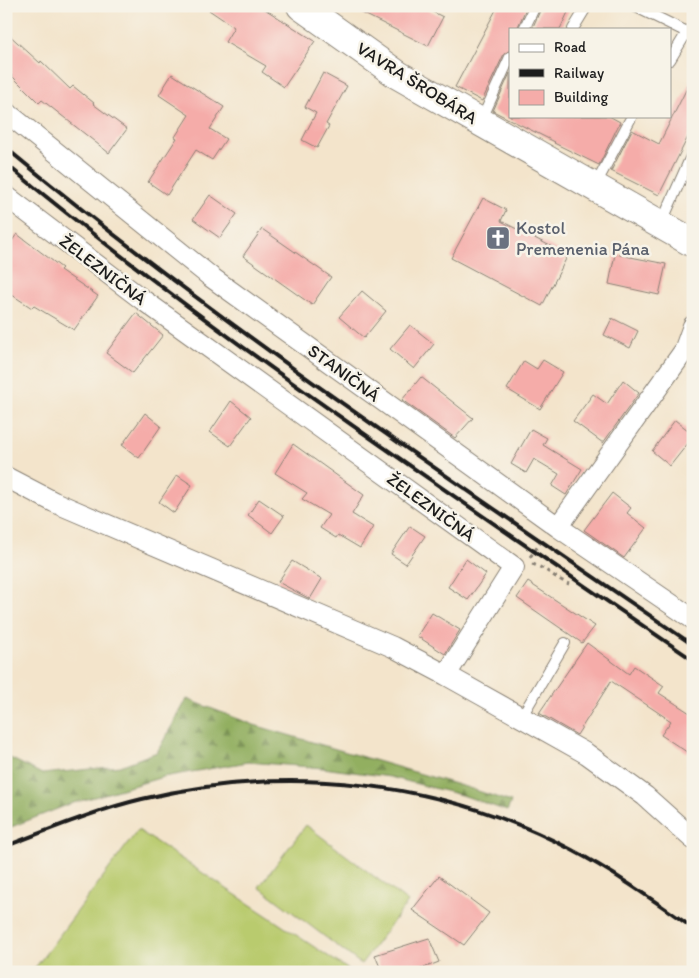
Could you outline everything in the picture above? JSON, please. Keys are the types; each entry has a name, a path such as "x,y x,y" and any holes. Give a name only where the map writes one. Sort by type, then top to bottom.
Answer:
{"street":[{"name":"VAVRA ŠROBÁRA","path":"301,6 398,75 693,242"},
{"name":"STANIČNÁ","path":"6,112 211,277 558,527 693,619"},
{"name":"ŽELEZNIČNÁ","path":"6,196 143,300 514,567 446,675"},
{"path":"558,527 684,351 693,326"},
{"path":"6,477 54,502 393,647 522,716 594,759 645,796 693,839"}],"lane":[{"path":"524,28 535,6"},
{"path":"574,28 587,6"},
{"path":"634,6 668,26 690,30 672,57"},
{"path":"480,122 509,60"},
{"path":"594,186 631,118"},
{"path":"661,224 693,152"},
{"path":"522,716 565,642"}],"path":[{"path":"558,527 545,537 529,558 528,563 540,567 558,580 569,584"}],"green space":[{"path":"187,699 254,725 511,802 507,811 465,796 390,777 323,768 248,762 163,777 70,804 6,829 6,756 42,774 120,766 157,752"},
{"path":"306,825 408,902 361,964 259,887"},
{"path":"138,830 352,972 32,972"}],"building":[{"path":"203,6 260,6 315,41 284,87 262,72 266,66 225,42 234,27"},
{"path":"348,6 421,6 443,17 428,46"},
{"path":"498,6 527,6 517,28 509,28 509,51 504,54 482,101 455,87"},
{"path":"542,6 571,6 560,28 532,28"},
{"path":"6,32 40,63 41,61 70,89 73,86 93,104 127,129 109,153 42,100 39,103 6,70"},
{"path":"323,73 347,86 326,124 329,126 317,148 302,140 316,113 305,107"},
{"path":"172,74 224,107 210,129 226,139 212,160 196,150 167,195 148,182 177,138 175,137 189,115 159,95"},
{"path":"509,75 509,118 613,118 620,122 599,165 493,111"},
{"path":"693,76 693,127 659,195 611,171 632,130 659,144"},
{"path":"210,195 237,214 220,238 193,219"},
{"name":"Kostol Premenenia Pána","path":"483,198 506,210 501,221 568,255 542,306 451,258"},
{"path":"262,229 331,277 312,305 243,256"},
{"path":"17,234 62,268 60,270 98,296 74,330 34,306 32,308 6,291 6,249"},
{"path":"615,254 666,264 659,295 609,284"},
{"path":"362,291 386,311 364,338 339,317"},
{"path":"136,313 163,335 133,373 106,353"},
{"path":"612,318 638,331 630,348 604,335"},
{"path":"410,325 434,344 414,369 390,349"},
{"path":"543,360 563,372 540,409 507,389 524,361 537,369"},
{"path":"421,377 473,418 455,438 402,400"},
{"path":"623,380 639,393 603,443 573,421 593,394 607,404"},
{"path":"231,401 251,417 230,446 210,432"},
{"path":"145,413 161,426 139,458 122,445"},
{"path":"675,420 693,434 693,437 670,466 652,451"},
{"path":"531,429 547,438 543,445 582,469 566,495 552,486 559,474 534,459 526,473 511,464"},
{"path":"293,444 364,495 352,514 373,527 360,548 338,535 336,538 320,528 329,515 302,499 307,493 275,473"},
{"path":"177,475 192,485 174,513 159,502"},
{"path":"612,493 631,508 627,513 646,528 624,558 584,530"},
{"path":"259,499 284,516 272,533 248,515"},
{"path":"410,526 425,536 406,564 391,554"},
{"path":"466,559 486,574 468,600 448,587"},
{"path":"292,561 322,579 310,599 278,582"},
{"path":"528,582 595,626 582,643 517,598"},
{"path":"432,613 460,630 445,654 417,636"},
{"path":"587,643 629,674 634,666 664,686 659,693 693,715 693,756 661,735 671,721 611,681 577,735 539,713"},
{"path":"439,876 489,913 464,945 412,910"},
{"path":"429,938 439,962 413,972 382,972 375,955"}],"railway":[{"path":"6,148 89,215 258,343 431,465 693,645"},
{"path":"6,164 173,295 258,358 344,420 693,660"},
{"path":"6,846 108,809 142,799 196,788 252,782 307,781 362,785 416,794 470,808 522,826 572,850 603,868 693,928"}],"place":[{"name":"Kostol Premenenia Pána","path":"498,238"}]}
